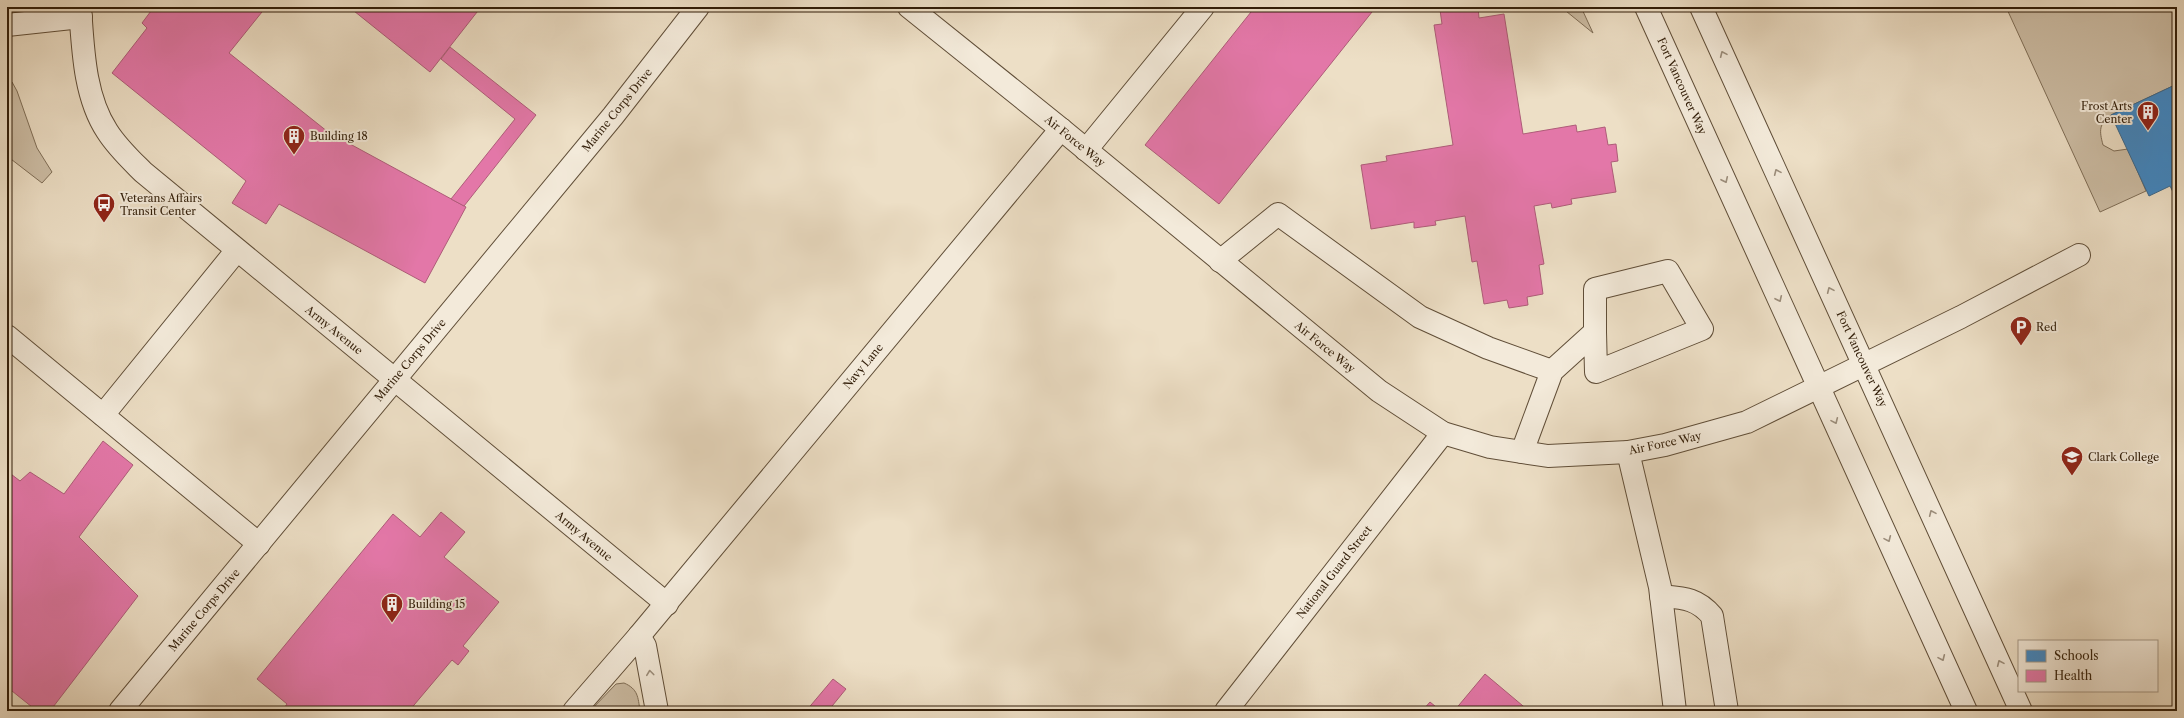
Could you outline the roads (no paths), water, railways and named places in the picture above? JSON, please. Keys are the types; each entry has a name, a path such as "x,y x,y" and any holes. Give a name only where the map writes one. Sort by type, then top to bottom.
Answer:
{"street":[{"name":"Marine Corps Drive","path":"120,711 613,116 698,7"},
{"name":"Air Force Way","path":"908,7 1061,129 1379,391 1443,433 1490,447 1548,456 1628,452 1665,446 1747,422 1819,385 1962,317 2079,254"},
{"path":"1086,150 1203,7"},
{"name":"Fort Vancouver Way","path":"1646,7 1966,711"},
{"name":"Fort Vancouver Way","path":"1701,7 2021,711"},
{"name":"Army Avenue","path":"80,12 88,83 106,130 121,150 143,172 667,604"},
{"path":"7,25 80,12"},
{"name":"Navy Lane","path":"574,711 667,604 1061,129"},
{"path":"1220,261 1278,214 1420,317 1488,348 1552,370"},
{"path":"103,415 237,250"},
{"path":"1522,452 1552,370 1595,332 1594,289 1668,271 1702,329 1596,372 1595,332"},
{"path":"7,336 258,544"},
{"name":"National Guard Street","path":"1226,711 1443,433"},
{"path":"1628,452 1661,596 1675,711"},
{"path":"1661,596 1683,598 1703,605 1712,616 1727,711"},
{"path":"639,636 645,646 657,711"}],"place":[{"name":"Frost Arts Center","path":"2148,132"},
{"name":"Building 18","path":"294,156"},
{"name":"Veterans Affairs Transit Center","path":"104,224"},
{"name":"Red","path":"2021,346"},
{"name":"Clark College","path":"2072,476"},
{"name":"Building 15","path":"392,624"}]}
